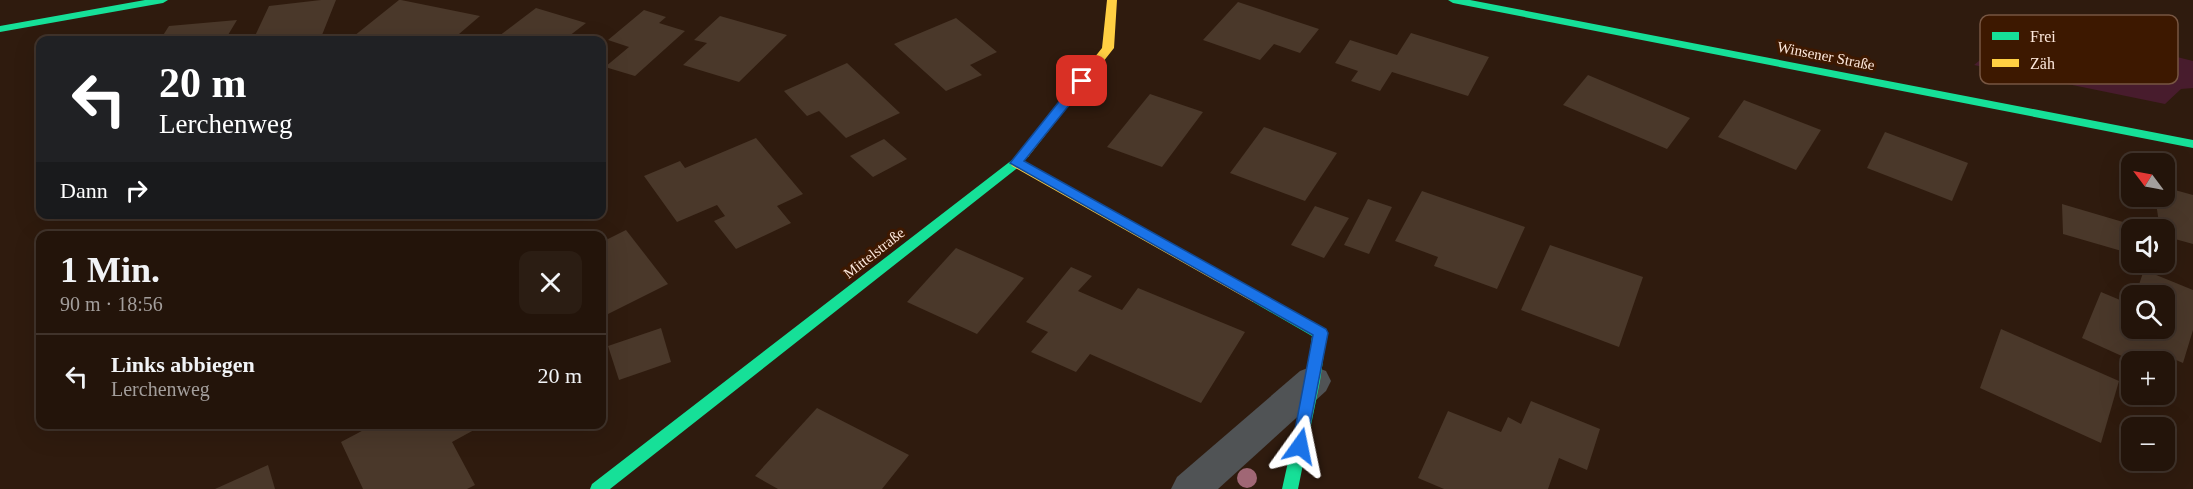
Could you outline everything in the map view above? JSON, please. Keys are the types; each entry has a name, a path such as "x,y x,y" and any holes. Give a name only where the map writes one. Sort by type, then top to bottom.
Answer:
{"street":[{"path":"0,29 163,0"},
{"name":"Mittelstraße","path":"597,489 1016,163 1108,48 1112,0"},
{"name":"Winsener Straße","path":"1453,0 2193,144"},
{"path":"1016,163 1320,333 1313,381 1290,489"},
{"path":"1191,489 1313,381"}],"shaded area":[{"path":"2178,57 2193,61 2193,88 2181,89 2165,104 2067,84 2178,84"}],"building":[{"path":"336,0 322,36 255,36 269,6"},
{"path":"399,0 480,16 457,36 354,36"},
{"path":"1238,2 1319,29 1300,53 1274,44 1260,60 1203,40"},
{"path":"536,8 586,23 569,36 499,36"},
{"path":"644,10 666,17 659,23 685,31 635,76 606,67 629,47 608,40"},
{"path":"720,16 787,35 739,82 683,65 707,43 694,40"},
{"path":"956,18 997,52 970,65 982,75 946,91 894,44"},
{"path":"237,20 227,36 163,36 169,26"},
{"path":"1411,33 1489,57 1468,96 1392,72 1380,91 1351,81 1358,71 1335,63 1350,40 1397,55"},
{"path":"847,63 900,113 846,138 819,111 807,116 784,91"},
{"path":"1588,75 1690,118 1667,149 1563,105"},
{"path":"1150,94 1203,112 1162,167 1107,147"},
{"path":"1744,100 1821,130 1796,170 1718,137"},
{"path":"1264,127 1337,153 1305,201 1230,173"},
{"path":"1885,132 1968,163 1952,201 1867,168"},
{"path":"756,138 803,194 777,206 791,223 736,249 714,221 725,216 717,205 677,222 644,176 680,161 685,168"},
{"path":"884,139 907,159 873,177 850,156"},
{"path":"2175,190 2193,195 2193,244 2175,239 2175,219 2158,219 2157,207 2175,207"},
{"path":"1422,191 1525,227 1497,289 1434,266 1438,257 1395,241"},
{"path":"1368,199 1392,207 1369,254 1344,245"},
{"path":"2062,204 2121,221 2121,251 2063,234"},
{"path":"1315,206 1349,218 1324,258 1291,245"},
{"path":"626,230 668,284 606,315 606,240"},
{"path":"1550,245 1643,277 1619,347 1521,310"},
{"path":"956,248 1024,278 977,334 907,302"},
{"path":"1071,267 1092,276 1078,291 1122,310 1138,288 1245,332 1201,403 1090,354 1076,372 1031,352 1048,332 1026,322"},
{"path":"2143,273 2151,273 2193,290 2193,330 2183,363 2175,360 2175,351 2121,351 2121,356 2082,338 2101,292 2121,300 2121,339 2175,339 2175,285 2139,285"},
{"path":"661,328 671,362 619,380 608,346"},
{"path":"2001,329 2119,381 2101,443 1980,388"},
{"path":"1531,401 1600,429 1587,470 1559,458 1548,489 1444,489 1418,478 1448,411 1501,432 1508,417 1521,424"},
{"path":"817,408 909,455 882,489 778,489 755,476"},
{"path":"366,429 476,429 452,442 475,485 467,489 363,489 341,442"},
{"path":"268,465 275,489 215,489"}],"traffic: fast":[{"path":"0,29 163,0"},
{"path":"1453,0 2193,144"},
{"path":"598,489 1016,163 1024,154"},
{"path":"1258,298 1320,333 1313,381 1290,489"}],"traffic: slow":[{"path":"1024,154 1108,48 1112,0"},
{"path":"1016,163 1258,298"}],"route":[{"path":"1082,81 1016,163 1320,333 1300,446"}]}
